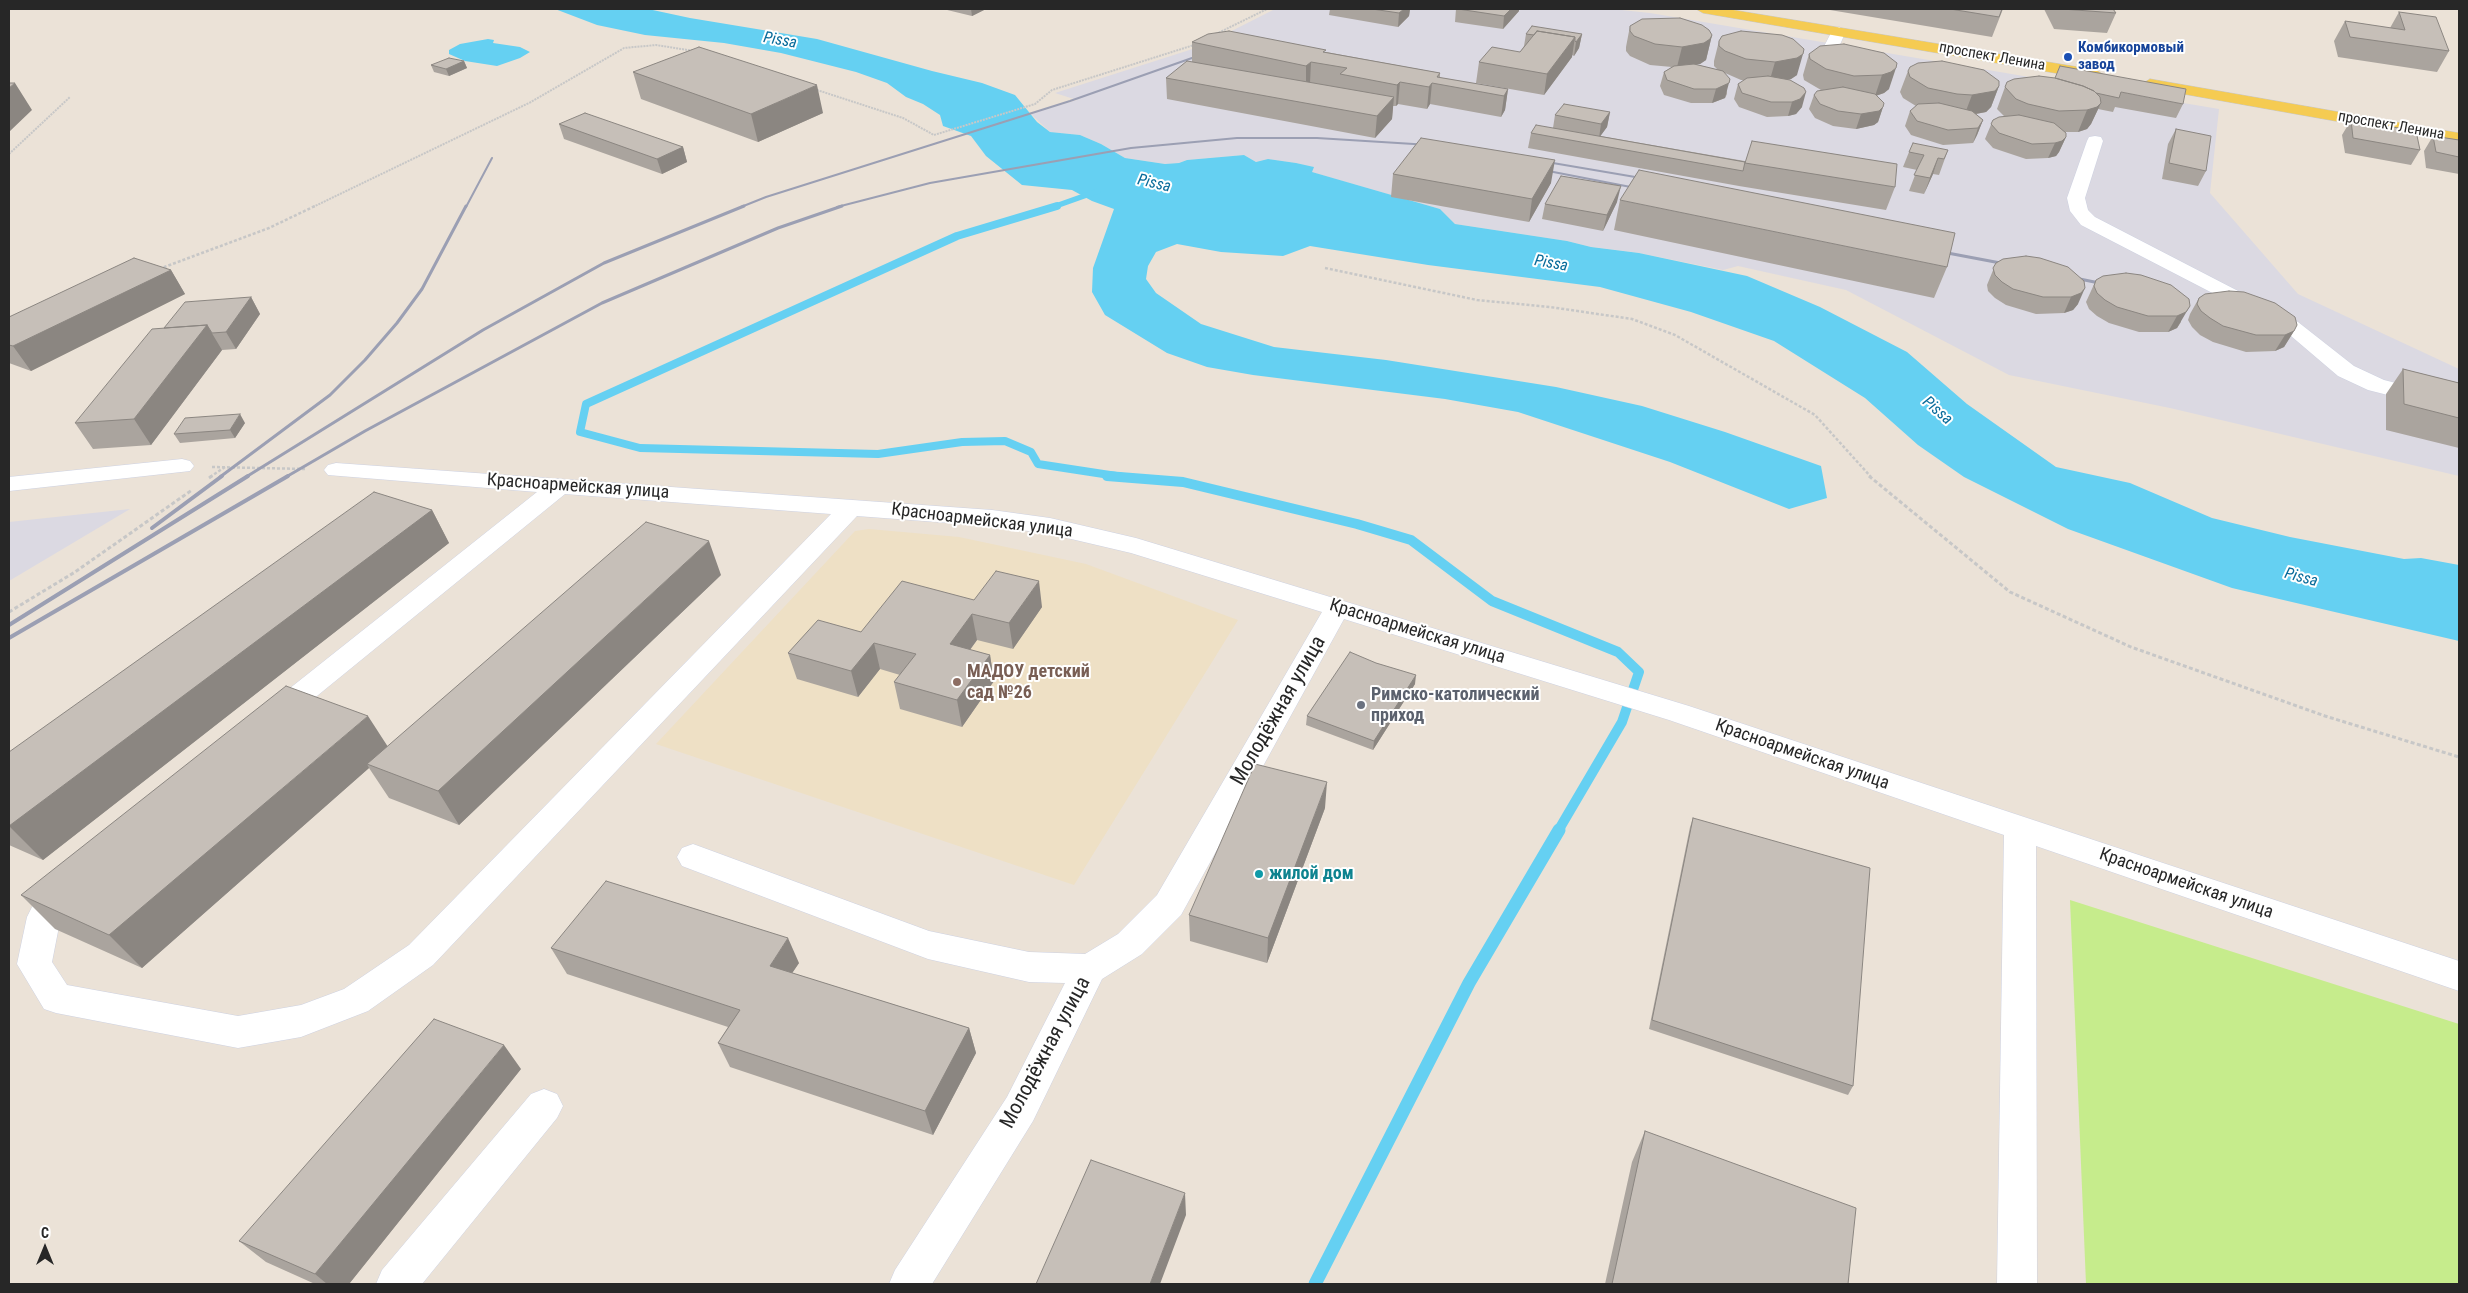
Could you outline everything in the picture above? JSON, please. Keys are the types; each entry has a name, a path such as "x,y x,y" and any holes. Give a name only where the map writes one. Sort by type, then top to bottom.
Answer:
{"main road":[{"name":"проспект Ленина","path":"1702,9 2114,78"},
{"name":"проспект Ленина","path":"2134,82 2459,138"}],"street":[{"path":"1826,58 1839,31"},
{"path":"2095,141 2076,198 2078,211 2088,221 2266,311 2291,326 2346,371 2376,385 2459,406"},
{"path":"9,484 182,466"},
{"name":"Красноармейская улица","path":"336,470 852,507 1050,526 1136,546 1679,713 2459,976"},
{"path":"252,733 560,486"},
{"path":"83,869 75,876 44,917 34,964 56,998 238,1032 301,1021 356,1000 421,955 852,507"},
{"name":"Молодёжная улица","path":"909,1284 1020,1109 1090,969 1130,944 1169,905 1338,607"},
{"path":"2018,1284 2020,829"},
{"path":"693,857 928,945 1030,967 1090,969"},
{"path":"396,1284 544,1106"}],"path":[{"path":"1210,37 1267,9"},
{"path":"812,88 903,118 934,135 1035,104 1052,90 1202,41"},
{"path":"153,271 269,228 531,102 624,48 656,45 696,51"},
{"path":"9,154 70,97"},
{"path":"1325,268 1476,300 1550,307 1632,319 1675,336 1814,415 1868,475 2010,592 2131,647 2325,716 2459,757"},
{"path":"182,466 336,470"},
{"path":"201,484 225,467"},
{"path":"9,612 75,572 194,489"}],"shaded area":[{"name":"Комбикормовый завод","path":"1275,9 1612,9 1650,13 2219,109 2210,193 2298,294 2459,369 2459,476 2170,408 2009,375 1846,290 1738,266 1723,270 1639,253 1591,247 1567,241 1455,224 1440,209 1311,172 1313,167 1296,163 1268,159 1256,162 1244,155 1165,164 1125,158 1101,144 1080,135 1050,132 1031,114 1077,100 1055,93 1202,46"},
{"path":"130,509 9,581 9,522"},
{"name":"МАДОУ детский сад №26","path":"869,529 959,537 1086,564 1238,620 1074,885 656,744 855,531"}],"green space":[{"path":"2070,900 2459,1024 2459,1284 2086,1284"}],"water":[{"name":"Pissa","path":"555,9 648,9 690,18 817,39 982,83 1015,95 1037,122 1050,132 1080,135 1101,144 1125,158 1165,164 1244,155 1256,162 1268,159 1296,163 1314,167 1312,172 1440,209 1455,224 1567,241 1591,247 1639,253 1747,276 1820,307 1907,352 1967,404 2056,467 2130,483 2212,518 2290,537 2404,559 2421,558 2459,565 2459,641 2232,588 2068,529 1964,477 1918,445 1865,398 1774,341 1691,312 1600,287 1428,265 1310,246 1283,256 1221,252 1177,244 1156,252 1148,266 1146,279 1156,293 1201,324 1274,347 1386,360 1556,387 1642,406 1725,432 1821,466 1827,498 1789,509 1670,462 1518,412 1445,399 1253,375 1207,367 1167,353 1105,315 1092,292 1093,268 1114,209 1092,201 1072,190 1022,185 986,156 971,136 943,126 940,115 923,104 906,97 887,83 856,72 781,53 724,43 645,35 597,25"},
{"path":"488,39 494,40 493,43 520,47 530,52 520,58 497,66 465,61 449,54 449,50 460,44"}],"building":[{"path":"1372,9 1404,9 1399,13"},
{"path":"1458,9 1511,9 1504,16"},
{"path":"1950,9 2002,9 1999,17"},
{"path":"2062,9 2113,9 2116,13"},
{"path":"2399,12 2436,17 2449,51 2350,37 2345,21 2405,30"},
{"path":"1680,18 1702,25 1712,35 1710,39 1704,43 1682,47 1655,44 1634,36 1630,31 1630,26 1642,19"},
{"path":"1532,26 1582,34 1576,42 1575,37 1537,31 1534,35 1526,34"},
{"path":"1229,31 1326,50 1323,52 1440,73 1437,77 1508,89 1504,96 1432,83 1429,87 1400,82 1397,85 1340,74 1347,68 1311,62 1306,66 1192,42 1208,34"},
{"path":"1537,31 1575,37 1547,74 1479,62 1492,47 1520,52"},
{"path":"1741,31 1782,35 1793,39 1804,49 1803,54 1797,58 1775,62 1746,59 1725,51 1719,46 1722,36"},
{"path":"1844,44 1884,53 1897,63 1896,68 1882,75 1854,76 1826,69 1810,59 1809,54 1820,46"},
{"path":"699,47 817,85 751,114 633,72"},
{"path":"449,58 464,61 446,69 431,65"},
{"path":"1187,61 1394,97 1377,116 1166,78"},
{"path":"1942,61 1984,70 1999,81 1999,86 1995,91 1972,95 1957,94 1928,88 1910,77 1908,71 1910,67 1918,63"},
{"path":"1694,64 1723,71 1730,79 1729,83 1716,89 1694,89 1667,80 1664,72 1674,66"},
{"path":"2060,66 2186,89 2183,104 2121,92 2119,98 2096,93 2083,86 2055,78"},
{"path":"1768,76 1790,80 1804,88 1806,92 1800,99 1792,102 1771,102 1742,93 1738,84 1747,78"},
{"path":"2039,76 2055,78 2083,86 2094,91 2100,97 2101,103 2097,107 2087,110 2059,111 2028,104 2016,99 2005,87 2007,82 2014,79"},
{"path":"1843,87 1875,94 1884,103 1883,107 1879,111 1861,114 1838,111 1820,104 1814,95 1817,91"},
{"path":"1939,103 1972,111 1983,120 1978,128 1948,130 1917,121 1910,111 1918,104"},
{"path":"1564,104 1610,112 1601,124 1555,115"},
{"path":"585,113 683,147 657,159 559,124"},
{"path":"2019,115 2054,123 2066,133 2066,137 2062,141 2055,143 2032,144 1999,133 1991,124 1993,120 1999,117"},
{"path":"2351,120 2416,131 2420,150 2353,138"},
{"path":"1536,125 1745,162 1743,171 1531,133"},
{"path":"2176,129 2211,136 2206,171 2169,163"},
{"path":"2433,136 2459,140 2459,157 2436,152"},
{"path":"1421,138 1555,160 1532,199 1393,174"},
{"path":"1752,141 1897,164 1895,187 1745,163"},
{"path":"1913,143 1948,150 1944,159 1938,158 1930,178 1914,175 1924,155 1909,152"},
{"path":"1639,170 1955,233 1947,267 1620,200"},
{"path":"1561,176 1621,186 1607,215 1545,204"},
{"path":"2026,256 2040,258 2068,267 2084,281 2085,288 2081,293 2071,297 2043,297 2013,289 1995,275 1993,268 1996,263 2003,259"},
{"path":"134,258 171,270 13,346 9,345 9,317"},
{"path":"2126,273 2141,275 2171,285 2189,299 2190,306 2186,312 2177,316 2148,316 2117,307 2097,293 2094,286 2096,280 2103,276"},
{"path":"2229,291 2244,292 2275,303 2295,317 2297,325 2294,331 2285,335 2256,335 2223,326 2201,311 2197,304 2199,298 2205,294"},
{"path":"251,297 226,332 212,333 207,325 164,328 185,302"},
{"path":"207,325 134,419 75,423 152,329"},
{"path":"2403,369 2459,383 2459,418 2404,404"},
{"path":"240,414 230,430 174,434 185,418"},
{"path":"374,492 432,510 9,826 9,752"},
{"path":"646,522 709,541 438,791 367,764"},
{"path":"996,571 1039,581 1009,623 972,614 950,644 990,655 957,700 894,682 916,654 874,643 851,671 788,653 818,620 861,632 902,581 974,600"},
{"name":"Римско-католический приход","path":"1350,652 1376,663 1416,675 1374,741 1307,716"},
{"path":"286,686 368,716 109,935 21,895"},
{"name":"жилой дом","path":"1255,764 1327,782 1268,938 1189,915"},
{"path":"1693,818 1870,868 1853,1086 1652,1020"},
{"path":"606,881 788,938 770,966 969,1028 925,1111 718,1043 740,1010 551,948"},
{"path":"434,1019 504,1045 315,1274 239,1241"},
{"path":"1645,1131 1856,1208 1848,1284 1612,1284"},
{"path":"1091,1160 1185,1193 1150,1284 1036,1284"}],"waterway":[{"path":"1053,207 1098,191"},
{"path":"1057,206 957,236 586,404 580,432 640,448 878,454 962,442 1005,441 1031,452 1038,464 1123,477"},
{"path":"1107,476 1183,482 1357,524 1411,540 1492,601 1618,652 1639,672 1622,722 1558,831"},
{"path":"1315,1284 1469,983 1559,830"}],"railway":[{"path":"741,207 766,197 1070,101 1192,58"},
{"path":"837,207 930,183 1131,148 1237,138 1317,138 1430,145"},
{"path":"466,207 492,158"},
{"path":"1541,161 1647,179"},
{"path":"1538,169 1641,189"},
{"path":"220,477 330,395 365,360 397,323 422,289 466,206"},
{"path":"246,477 483,330 604,263 744,206"},
{"path":"286,477 365,431 602,303 778,228 842,206"},
{"path":"1937,251 2011,265"},
{"path":"2070,277 2109,285"},
{"path":"152,528 222,476"},
{"path":"9,625 248,476"},
{"path":"9,638 288,476"}],"place":[{"name":"Комбикормовый завод","path":"2068,57"},
{"name":"МАДОУ детский сад №26","path":"957,682"},
{"name":"Римско-католический приход","path":"1361,705"},
{"name":"жилой дом","path":"1259,874"}]}
